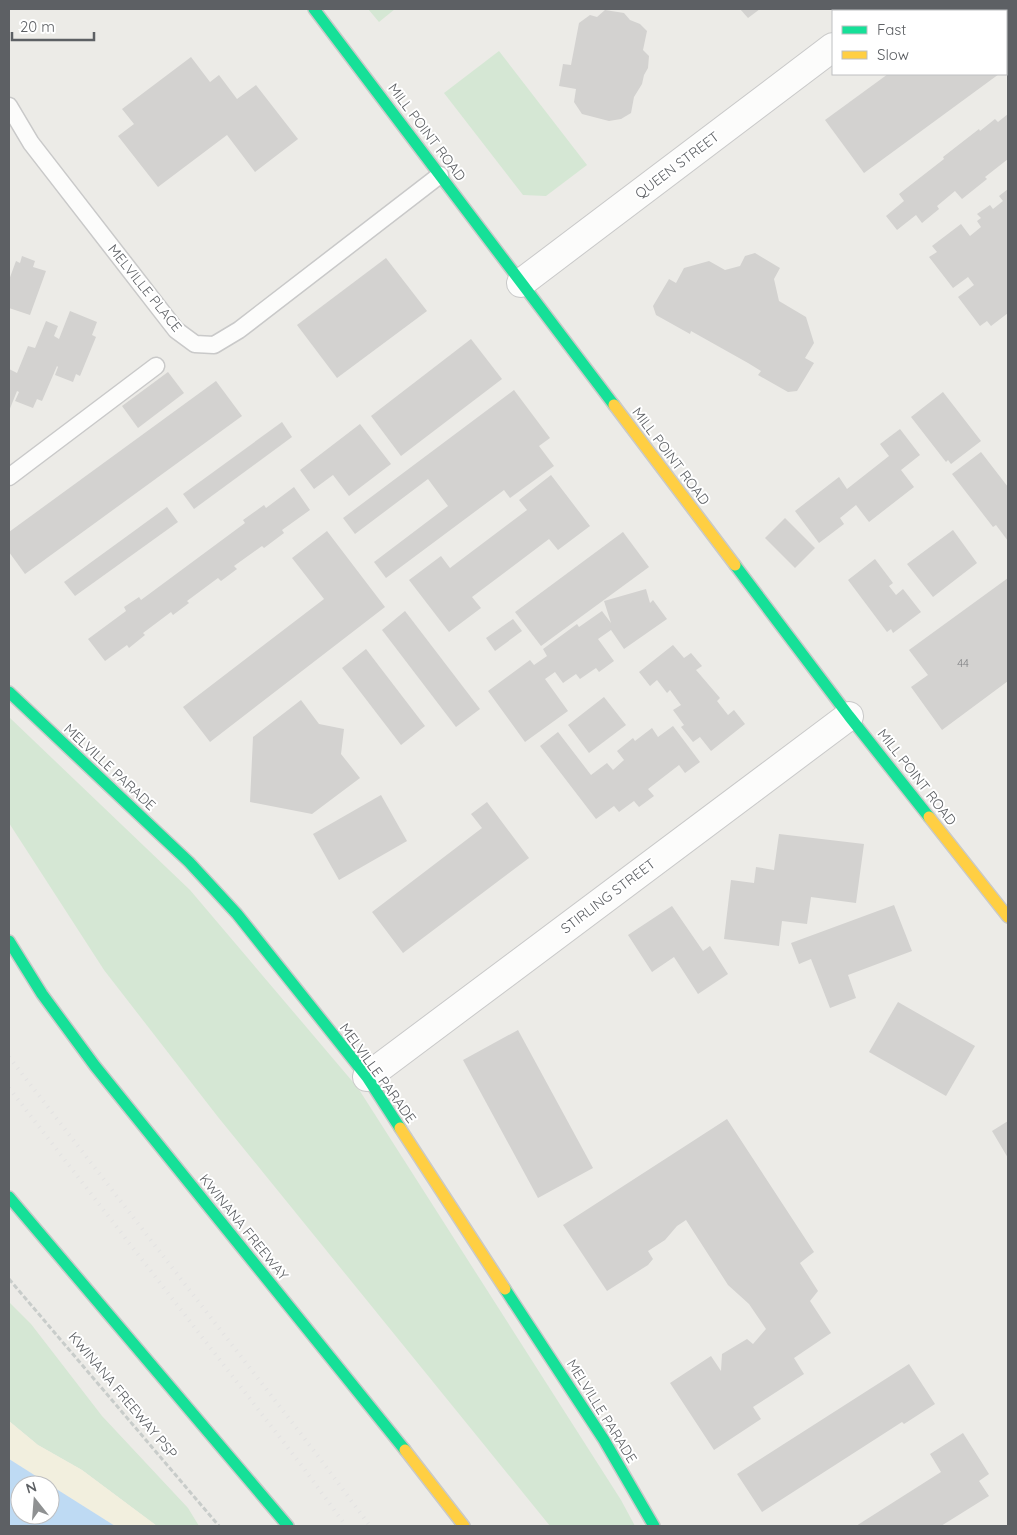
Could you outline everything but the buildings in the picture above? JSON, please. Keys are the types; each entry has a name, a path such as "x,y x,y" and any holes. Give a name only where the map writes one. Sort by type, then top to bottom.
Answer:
{"main road":[{"name":"MILL POINT ROAD","path":"314,9 849,716 1008,917"},
{"name":"MELVILLE PARADE","path":"9,692 189,862 237,914 367,1078 604,1440 654,1526"},
{"name":"KWINANA FREEWAY","path":"9,942 42,994 95,1066 428,1478 464,1526"},
{"path":"9,1197 288,1526"}],"street":[{"name":"QUEEN STREET","path":"521,282 832,48"},
{"name":"STIRLING STREET","path":"367,1078 849,716"}],"lane":[{"name":"MELVILLE PLACE","path":"9,106 31,143 176,330 195,344 214,345 239,330 440,175"},
{"path":"9,477 156,366"}],"path":[{"name":"KWINANA FREEWAY PSP","path":"9,1279 219,1526"}],"green space":[{"path":"368,9 395,9 379,22"},
{"path":"499,51 587,165 546,196 523,195 444,93"},
{"path":"9,717 190,890 358,1088 621,1500 635,1526 550,1526 218,1117 104,970 9,823"},
{"path":"9,1302 31,1324 102,1416 188,1508 199,1526 157,1526 82,1470 38,1445 9,1421"}],"sand":[{"path":"9,1421 38,1445 82,1470 157,1526 115,1526 60,1491 60,1475 34,1475 9,1459"}],"water":[{"path":"9,1459 34,1475 10,1475 10,1525 60,1525 60,1491 115,1526 9,1526"}],"railway":[{"path":"9,1057 370,1526"},
{"path":"9,1088 302,1466 346,1526"}],"traffic: fast":[{"path":"314,9 614,405"},
{"path":"735,565 849,716 929,817"},
{"path":"9,692 189,862 237,914 367,1077 400,1128"},
{"path":"9,941 42,994 95,1066 405,1450"},
{"path":"9,1197 288,1526"},
{"path":"505,1289 604,1440 654,1526"}],"traffic: slow":[{"path":"614,405 735,565"},
{"path":"929,817 1008,917"},
{"path":"400,1128 505,1289"},
{"path":"405,1450 464,1526"}]}
